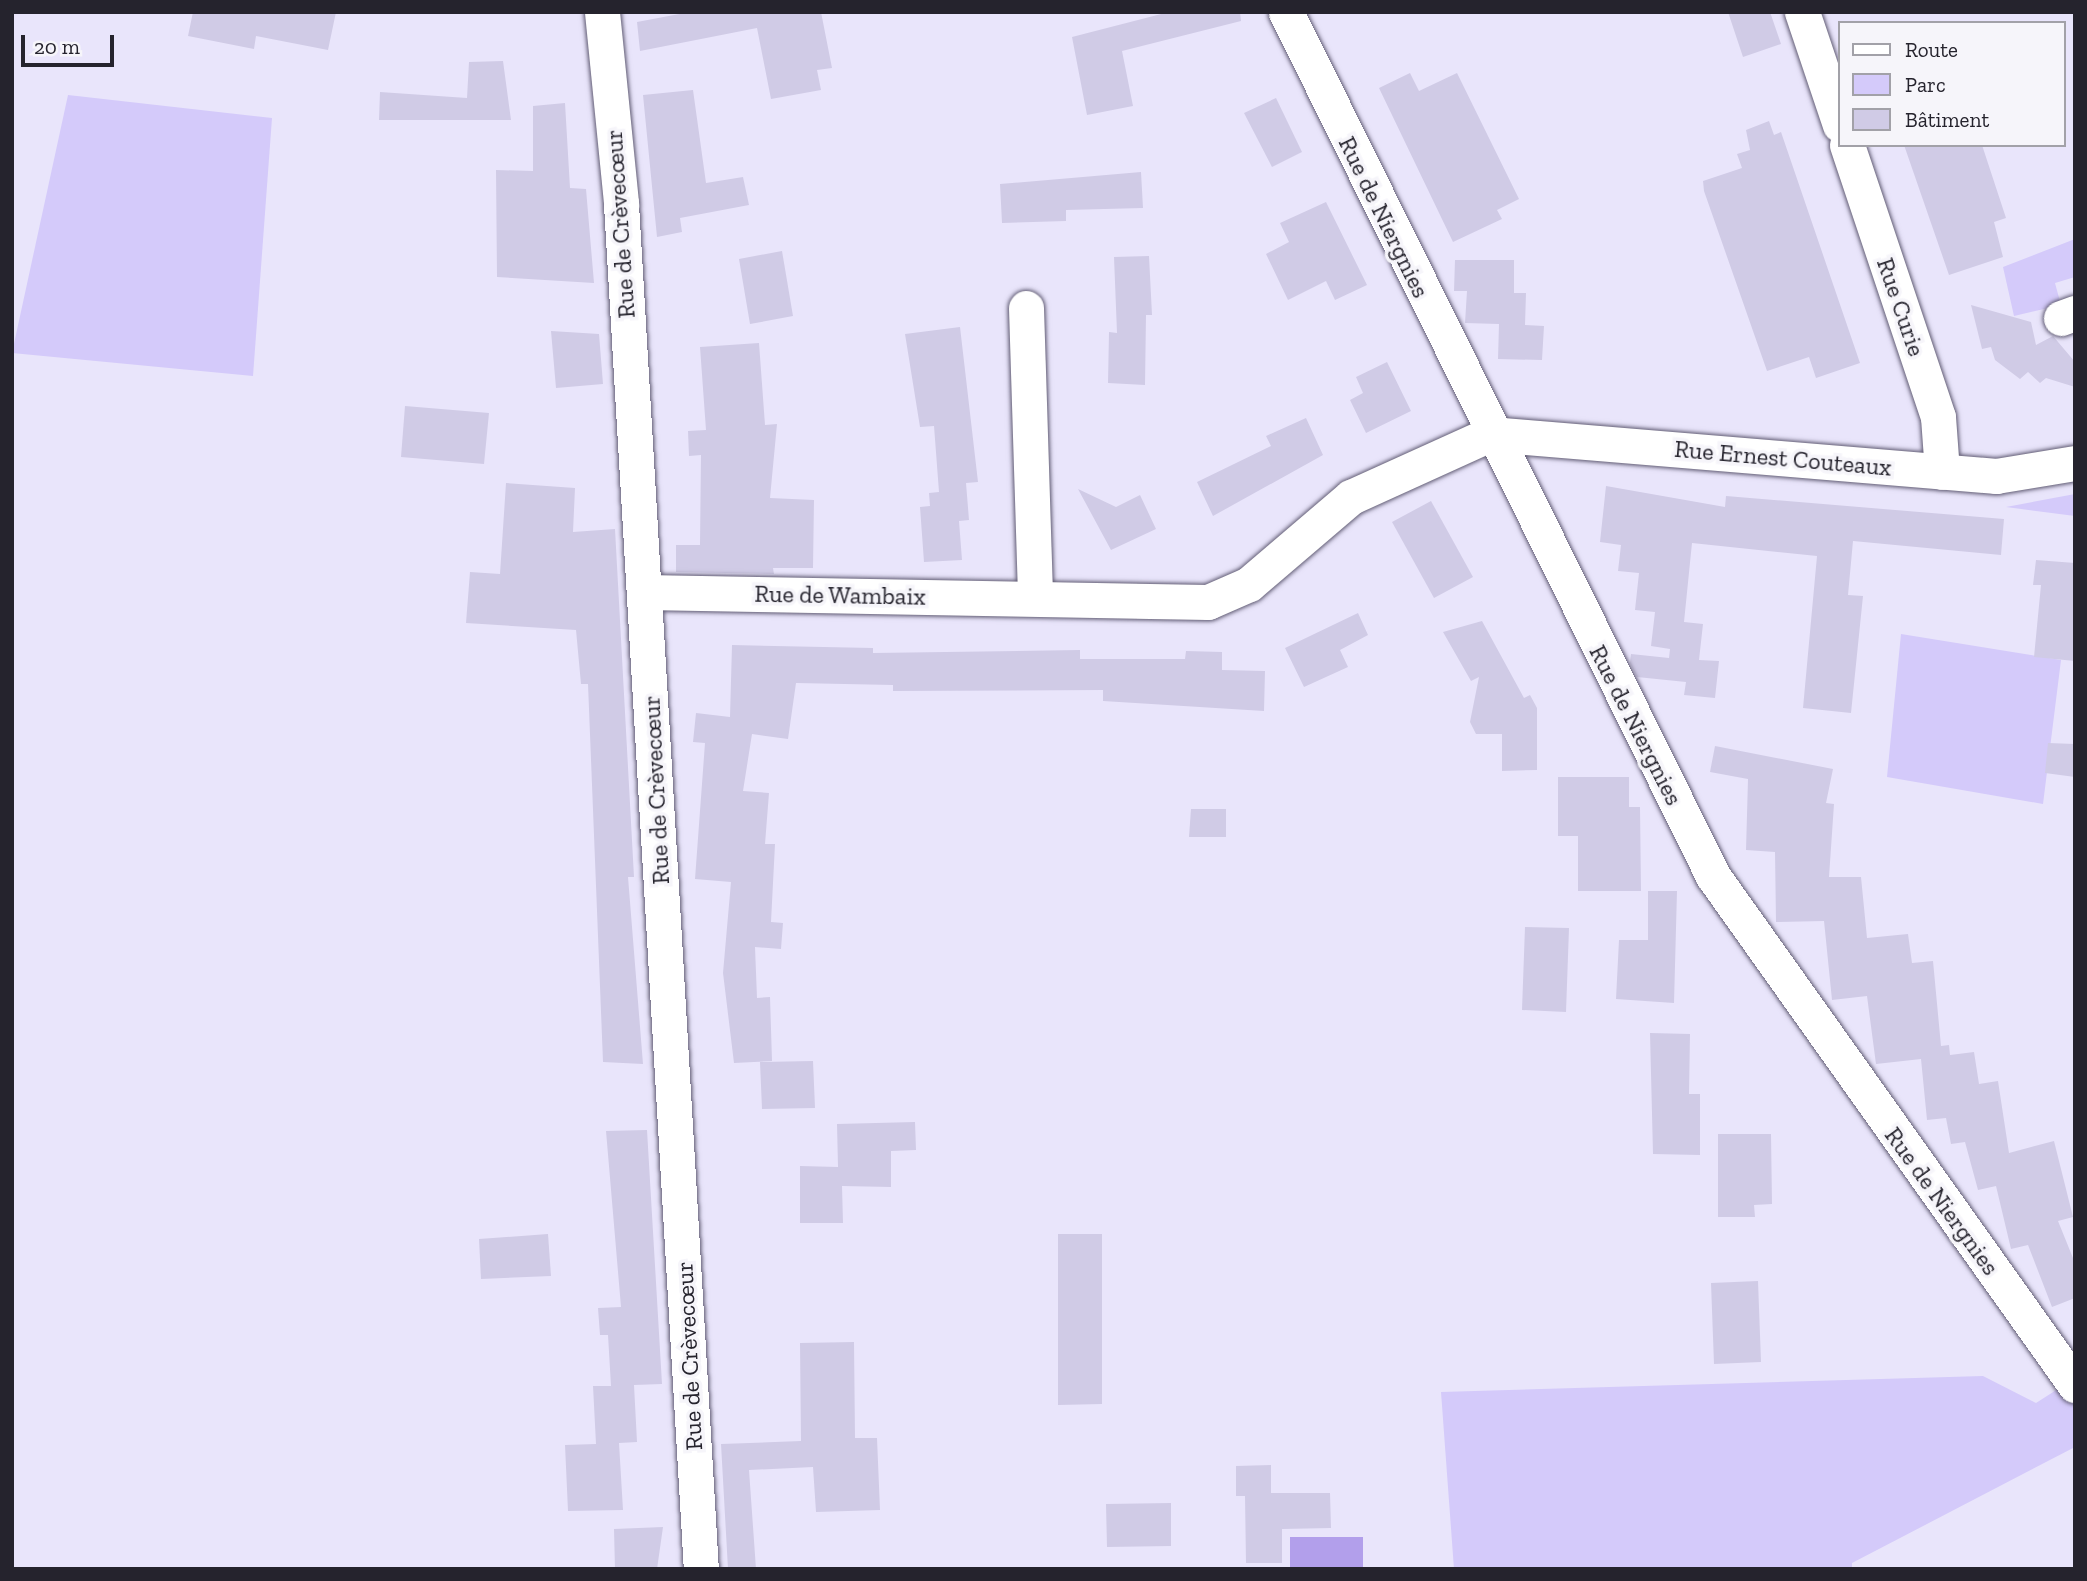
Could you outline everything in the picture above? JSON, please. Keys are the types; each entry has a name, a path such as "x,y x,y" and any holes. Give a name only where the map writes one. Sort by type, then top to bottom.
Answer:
{"street":[{"name":"Rue de Crèvecœur","path":"602,12 621,204 701,1569"},
{"name":"Rue de Niergnies","path":"1286,12 1490,434 1713,876 2075,1385"},
{"path":"1802,12 1839,122"},
{"name":"Rue Curie","path":"1848,147 1938,417 1942,472"},
{"path":"1026,308 1035,598"},
{"name":"Rue de Wambaix","path":"644,592 1208,602 1249,584 1351,498 1490,434"},
{"name":"Rue Ernest Couteaux","path":"1490,434 1996,476 2075,463"}],"green space":[{"path":"68,95 272,118 253,376 12,353"},
{"path":"2075,239 2075,277 2055,283 2061,305 2014,316 2003,267"},
{"path":"2075,494 2075,516 2006,507"},
{"path":"1901,634 2061,660 2043,804 1887,777"},
{"path":"1983,1376 2036,1403 2075,1378 2075,1447 1852,1563 1852,1569 1454,1569 1441,1392"}],"shaded area":[{"path":"1290,1537 1363,1537 1363,1569 1290,1569"}],"building":[{"path":"193,12 336,12 328,50 256,36 254,49 188,36"},
{"path":"690,12 821,12 832,68 817,70 821,90 771,99 757,28 640,51 637,22"},
{"path":"1169,12 1240,12 1241,21 1122,51 1133,106 1087,115 1072,37"},
{"path":"1728,12 1770,12 1781,44 1743,57"},
{"path":"503,61 511,120 379,120 380,92 467,98 469,62"},
{"path":"1410,73 1419,91 1457,73 1519,199 1497,210 1502,219 1453,242 1379,88"},
{"path":"693,90 706,183 743,177 749,205 680,218 682,232 657,237 643,95"},
{"path":"1276,98 1302,152 1272,167 1244,113"},
{"path":"565,103 570,188 586,189 594,283 497,277 496,170 533,171 533,106"},
{"path":"1769,121 1774,135 1781,132 1860,363 1816,378 1809,357 1767,371 1704,191 1703,181 1742,168 1737,154 1750,150 1746,130"},
{"path":"1905,147 1983,147 2006,218 1994,222 2003,257 1949,275"},
{"path":"1141,172 1143,208 1066,210 1066,221 1002,223 1000,184"},
{"path":"1326,202 1367,285 1335,300 1326,281 1288,300 1266,254 1289,242 1280,223"},
{"path":"782,251 793,316 750,324 739,259"},
{"path":"1149,256 1152,315 1146,315 1145,385 1108,383 1109,332 1117,333 1114,257"},
{"path":"1455,260 1514,260 1514,293 1526,293 1525,325 1544,326 1542,360 1498,359 1499,324 1465,323 1467,291 1454,291"},
{"path":"1971,305 2031,322 2036,345 2053,336 2075,362 2075,387 2046,378 2040,383 2028,372 2020,379 1995,360 1991,347 1982,349"},
{"path":"960,327 978,482 966,483 969,520 959,521 962,560 924,562 920,507 930,506 929,493 939,492 934,426 920,427 905,334"},
{"path":"551,331 599,334 603,384 556,388"},
{"path":"759,343 765,425 777,424 770,498 814,500 813,568 773,568 774,574 676,572 676,545 700,545 701,455 689,456 688,431 706,430 700,347"},
{"path":"1387,362 1411,411 1366,433 1350,400 1363,393 1356,377"},
{"path":"405,406 489,413 484,464 401,457"},
{"path":"1306,418 1323,455 1213,516 1197,482 1271,446 1266,436"},
{"path":"506,483 575,488 573,532 615,529 634,877 628,877 643,1064 603,1062 588,684 581,684 576,630 466,623 470,572 500,574"},
{"path":"1606,486 1725,507 1726,496 2004,519 2001,555 1853,541 1848,595 1863,596 1851,713 1803,708 1817,556 1692,543 1684,622 1703,624 1699,660 1719,661 1715,698 1684,695 1686,682 1637,677 1630,663 1631,654 1669,658 1670,649 1651,646 1655,612 1635,610 1639,573 1618,571 1621,545 1600,542"},
{"path":"1078,489 1116,507 1140,495 1156,529 1111,550"},
{"path":"1431,501 1473,577 1434,598 1392,522"},
{"path":"2036,560 2075,563 2075,661 2034,657 2041,585 2033,585"},
{"path":"1358,613 1368,635 1340,650 1348,667 1304,687 1285,648"},
{"path":"1482,621 1524,698 1530,695 1537,708 1537,770 1502,771 1502,734 1476,734 1470,722 1479,677 1471,681 1443,632"},
{"path":"732,645 873,648 873,653 1080,650 1080,659 1185,659 1186,651 1222,652 1222,670 1265,671 1264,711 1103,701 1103,690 893,691 893,685 796,683 788,739 752,734 743,791 769,793 765,844 775,844 771,922 783,923 781,949 755,947 757,998 770,997 772,1061 734,1063 723,973 731,882 695,879 705,743 693,742 696,713 730,717"},
{"path":"2048,743 2075,744 2075,777 2045,773"},
{"path":"1715,746 1833,769 1826,803 1834,804 1829,877 1861,877 1867,938 1908,934 1912,963 1933,961 1941,1046 1949,1045 1950,1055 1974,1052 1979,1084 1998,1081 2009,1153 2054,1141 2073,1217 2058,1221 2075,1263 2075,1298 2052,1307 2028,1245 2011,1249 1996,1186 1978,1190 1965,1142 1951,1144 1946,1118 1927,1120 1921,1059 1876,1064 1867,996 1832,1000 1824,921 1776,922 1775,852 1746,850 1748,779 1710,772"},
{"path":"1558,777 1629,777 1629,807 1640,807 1641,891 1578,891 1578,836 1558,836"},
{"path":"1191,809 1226,809 1226,837 1189,837"},
{"path":"1648,891 1677,891 1674,1003 1616,999 1619,940 1648,940"},
{"path":"1525,927 1569,928 1566,1012 1522,1010"},
{"path":"1650,1033 1690,1034 1689,1094 1700,1094 1700,1155 1653,1154"},
{"path":"813,1061 815,1108 762,1109 760,1062"},
{"path":"915,1122 916,1150 891,1151 891,1187 842,1186 843,1223 800,1223 800,1166 838,1167 837,1124"},
{"path":"647,1130 662,1384 634,1385 637,1442 619,1443 623,1510 568,1511 565,1445 596,1444 593,1386 611,1386 608,1335 600,1335 598,1308 621,1307 606,1131"},
{"path":"1718,1134 1771,1134 1772,1204 1754,1205 1755,1217 1718,1217"},
{"path":"548,1234 551,1276 481,1279 479,1239"},
{"path":"1058,1234 1102,1234 1102,1404 1058,1405"},
{"path":"1758,1281 1761,1362 1714,1364 1711,1283"},
{"path":"854,1342 855,1438 877,1438 880,1510 816,1512 813,1467 749,1470 756,1569 728,1569 721,1444 801,1441 800,1343"},
{"path":"1271,1465 1271,1493 1330,1493 1331,1528 1282,1529 1282,1563 1246,1563 1245,1496 1236,1496 1236,1466"},
{"path":"1171,1503 1171,1546 1107,1547 1106,1504"},
{"path":"663,1527 657,1569 615,1569 614,1529"}]}
